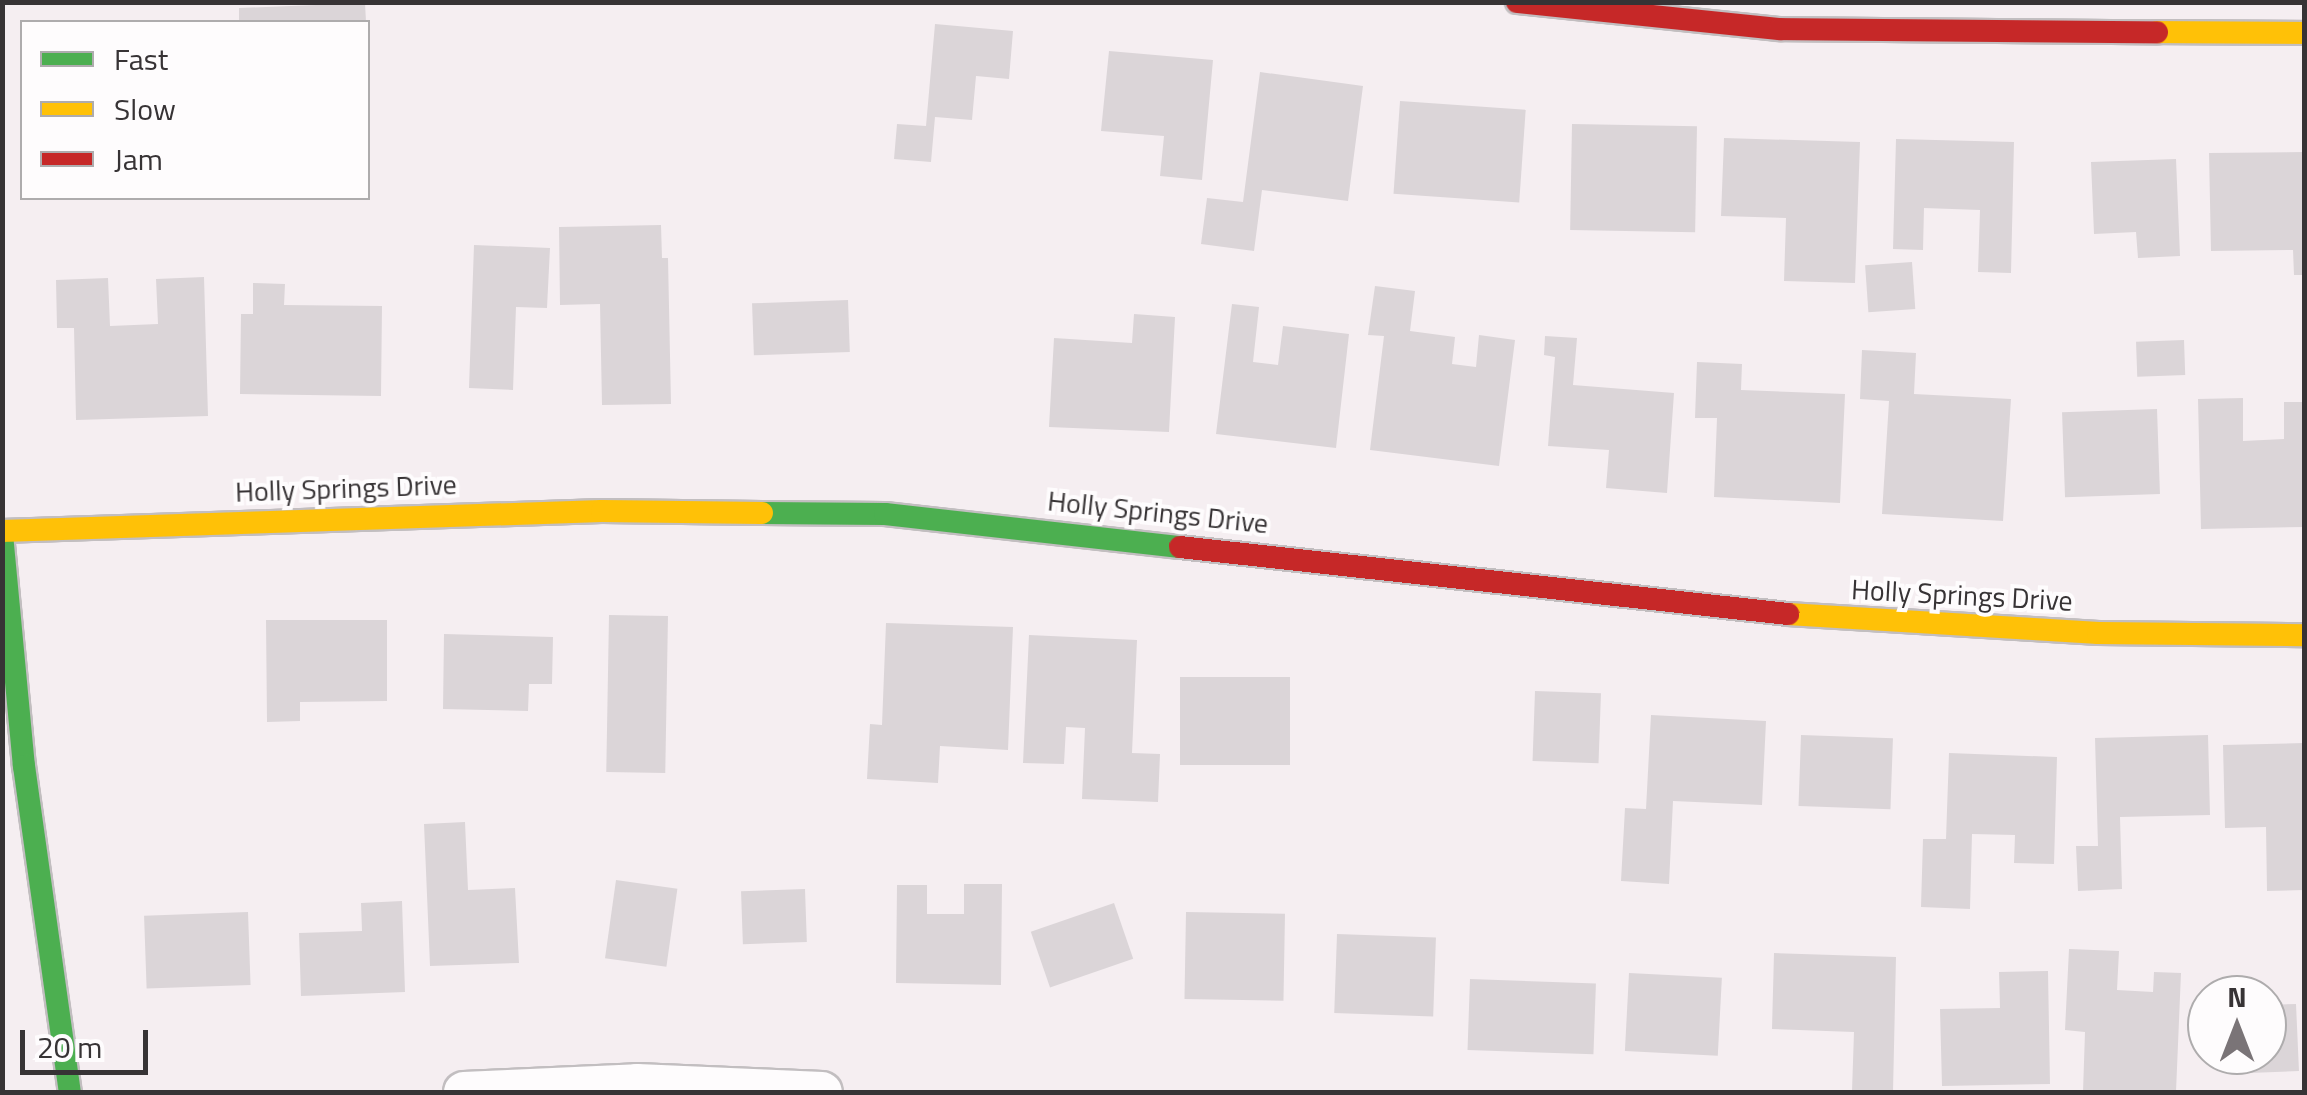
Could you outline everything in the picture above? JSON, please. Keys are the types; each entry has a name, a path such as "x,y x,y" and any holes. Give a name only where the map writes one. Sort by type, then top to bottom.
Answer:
{"street":[{"path":"1517,2 1780,29 2304,33"},
{"name":"Holly Springs Drive","path":"2,532 583,511 885,514 1813,617 2098,633 2304,635"},
{"path":"2,532 24,766 70,1092"},
{"path":"464,1092 822,1092"}],"building":[{"path":"365,3 366,20 239,20 239,8"},
{"path":"935,24 1013,31 1009,79 976,76 972,120 935,117 931,162 894,159 897,124 926,126"},
{"path":"1109,51 1213,60 1202,180 1160,176 1164,136 1101,131"},
{"path":"1260,72 1363,86 1348,201 1262,190 1254,251 1201,244 1207,198 1243,202"},
{"path":"1400,101 1526,110 1519,203 1394,194"},
{"path":"1572,124 1697,126 1695,232 1570,230"},
{"path":"1724,138 1860,142 1855,283 1784,281 1786,218 1721,216"},
{"path":"1896,139 2014,142 2011,273 1978,272 1980,210 1924,208 1923,250 1893,249"},
{"path":"2304,152 2304,275 2294,275 2293,250 2211,251 2209,153"},
{"path":"2176,159 2180,256 2138,258 2136,232 2094,234 2091,162"},
{"path":"661,225 662,258 668,258 671,404 602,405 600,304 560,305 559,227"},
{"path":"474,245 550,248 547,308 516,307 513,390 469,388"},
{"path":"1912,262 1915,309 1868,312 1865,265"},
{"path":"204,277 208,416 76,420 74,328 57,328 56,280 108,278 110,326 158,324 156,279"},
{"path":"253,283 285,284 284,305 382,306 381,396 240,394 241,314 253,314"},
{"path":"1375,286 1415,291 1410,331 1455,337 1452,364 1476,367 1479,335 1515,340 1499,466 1370,450 1384,336 1368,335"},
{"path":"848,300 850,352 754,355 752,303"},
{"path":"1232,304 1259,307 1253,362 1278,365 1283,326 1349,334 1336,448 1216,434"},
{"path":"1134,314 1175,317 1169,432 1049,427 1054,338 1132,343"},
{"path":"1545,336 1577,338 1573,385 1674,393 1667,493 1606,488 1609,450 1548,446 1555,357 1544,355"},
{"path":"2184,340 2185,375 2137,377 2136,342"},
{"path":"1862,350 1916,353 1914,394 2011,399 2003,521 1882,514 1889,401 1860,399"},
{"path":"1697,362 1742,364 1741,390 1845,394 1840,503 1714,497 1717,418 1695,418"},
{"path":"2243,398 2243,441 2284,439 2284,402 2304,402 2304,527 2201,529 2198,399"},
{"path":"2157,409 2160,494 2065,497 2062,412"},
{"path":"609,615 668,616 665,773 606,772"},
{"path":"266,620 387,620 387,701 300,702 300,721 267,722"},
{"path":"886,623 1013,627 1008,750 940,746 938,783 867,779 870,724 882,725"},
{"path":"444,634 553,637 552,684 529,684 528,711 443,709"},
{"path":"1029,635 1137,640 1132,753 1160,754 1158,802 1082,799 1085,728 1066,727 1064,764 1023,763"},
{"path":"1180,677 1290,677 1290,765 1180,765"},
{"path":"1535,691 1601,693 1599,763 1533,761"},
{"path":"1651,715 1766,721 1762,805 1673,801 1669,884 1621,881 1625,808 1646,809"},
{"path":"1801,735 1893,738 1890,809 1799,806"},
{"path":"2208,735 2210,815 2120,817 2122,889 2078,891 2076,846 2098,846 2095,738"},
{"path":"2304,743 2304,890 2267,891 2266,827 2225,828 2223,745"},
{"path":"1949,753 2057,757 2054,864 2014,863 2015,835 1972,834 1970,909 1921,907 1923,839 1946,839"},
{"path":"465,822 468,890 515,888 519,963 430,966 424,824"},
{"path":"616,880 677,889 666,967 605,958"},
{"path":"964,884 1002,884 1001,985 896,983 897,885 927,885 927,914 964,914"},
{"path":"805,889 807,942 743,944 741,891"},
{"path":"402,901 405,992 301,996 299,933 362,931 361,903"},
{"path":"1114,903 1133,959 1050,987 1031,932"},
{"path":"248,912 251,985 147,989 144,916"},
{"path":"1186,912 1285,914 1283,1001 1184,999"},
{"path":"1337,934 1436,937 1433,1016 1334,1013"},
{"path":"2069,949 2119,951 2117,990 2153,992 2154,972 2181,973 2176,1092 2083,1092 2085,1032 2065,1030"},
{"path":"1774,953 1896,957 1893,1092 1852,1091 1854,1032 1772,1029"},
{"path":"2048,971 2050,1084 1942,1086 1940,1009 2000,1008 1999,972"},
{"path":"1629,973 1722,978 1718,1056 1625,1051"},
{"path":"1470,979 1596,983 1593,1054 1468,1050"},
{"path":"2287,1004 2296,1004 2299,1071 2287,1071"}],"traffic: fast":[{"path":"762,513 885,514 1180,547"},
{"path":"2,534 24,766 70,1092"}],"traffic: slow":[{"path":"2157,32 2304,33"},
{"path":"2,531 602,511 762,513"},
{"path":"1788,614 2098,633 2304,635"}],"traffic: jam":[{"path":"1517,2 1780,29 2157,32"},
{"path":"1180,547 1788,614"}]}
